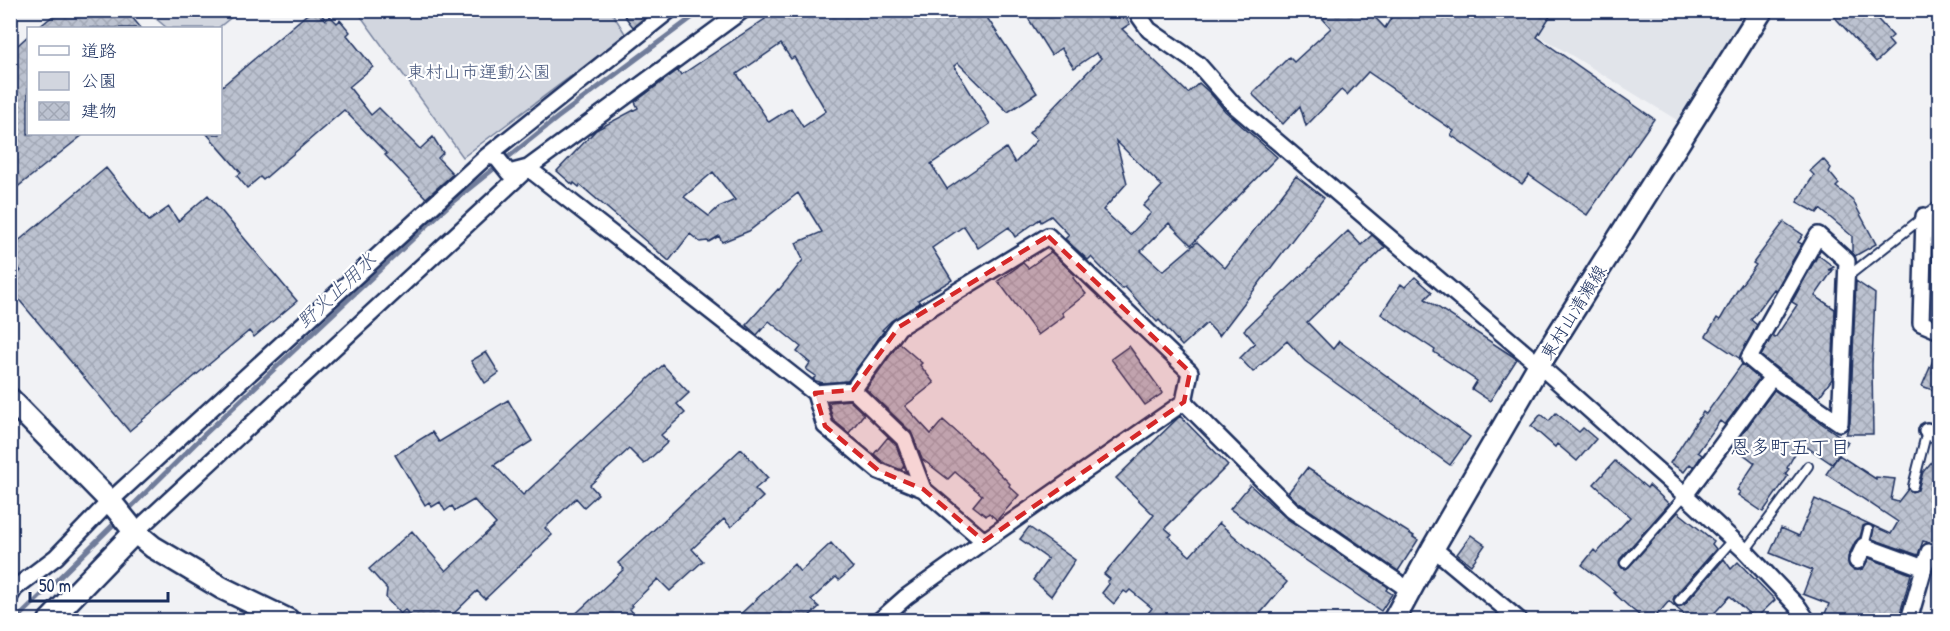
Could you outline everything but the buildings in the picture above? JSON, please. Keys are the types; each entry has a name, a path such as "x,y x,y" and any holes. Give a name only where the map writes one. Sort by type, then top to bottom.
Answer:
{"main road":[{"name":"東村山清瀬線","path":"1394,621 1409,590 1539,366 1762,10"},
{"path":"10,399 112,504 133,529 153,547 263,614 288,621"},
{"path":"50,621 133,529"}],"street":[{"path":"133,529 528,168 743,10"},
{"path":"1135,10 1149,30 1198,64 1234,105 1539,366 1685,495 1745,551 1799,608 1808,621"},
{"path":"12,589 56,557 492,157 665,12"},
{"path":"492,157 509,173 528,168"},
{"path":"528,168 814,393 825,426 879,471 923,489 984,541"},
{"path":"1924,216 1921,323 1940,332"},
{"path":"1818,235 1847,261 1840,423 1772,377 1749,358 1818,235"},
{"path":"853,390 899,327 1048,236 1190,372 1184,402 906,597 880,621"},
{"path":"1685,495 1772,377"},
{"path":"814,393 853,390 903,439 923,489"},
{"path":"1184,402 1292,510 1409,590"},
{"path":"1857,561 1864,546 1924,568"},
{"path":"1433,548 1519,621"},
{"path":"1909,621 1929,552"}],"lane":[{"path":"1846,278 1940,204"},
{"path":"1912,486 1933,434"},
{"path":"1745,551 1808,466"},
{"path":"1625,563 1685,495"},
{"path":"1864,546 1868,530"},
{"path":"1679,601 1733,539"}],"highlighted area":[{"path":"1048,236 1190,372 1184,402 984,541 923,489 879,471 825,426 815,393 853,390 899,327"}],"shaded area":[{"path":"1499,11 1747,11 1677,120"}],"green space":[{"path":"147,11 239,11 219,27 166,27"},
{"name":"東村山市運動公園","path":"357,11 611,11 626,35 463,157"}],"waterway":[{"name":"野火止用水","path":"125,513 205,434 451,203 557,118 702,10"},
{"name":"野火止用水","path":"16,620 118,520"}],"district":[{"name":"恩多町五丁目","path":"1790,446"}]}
